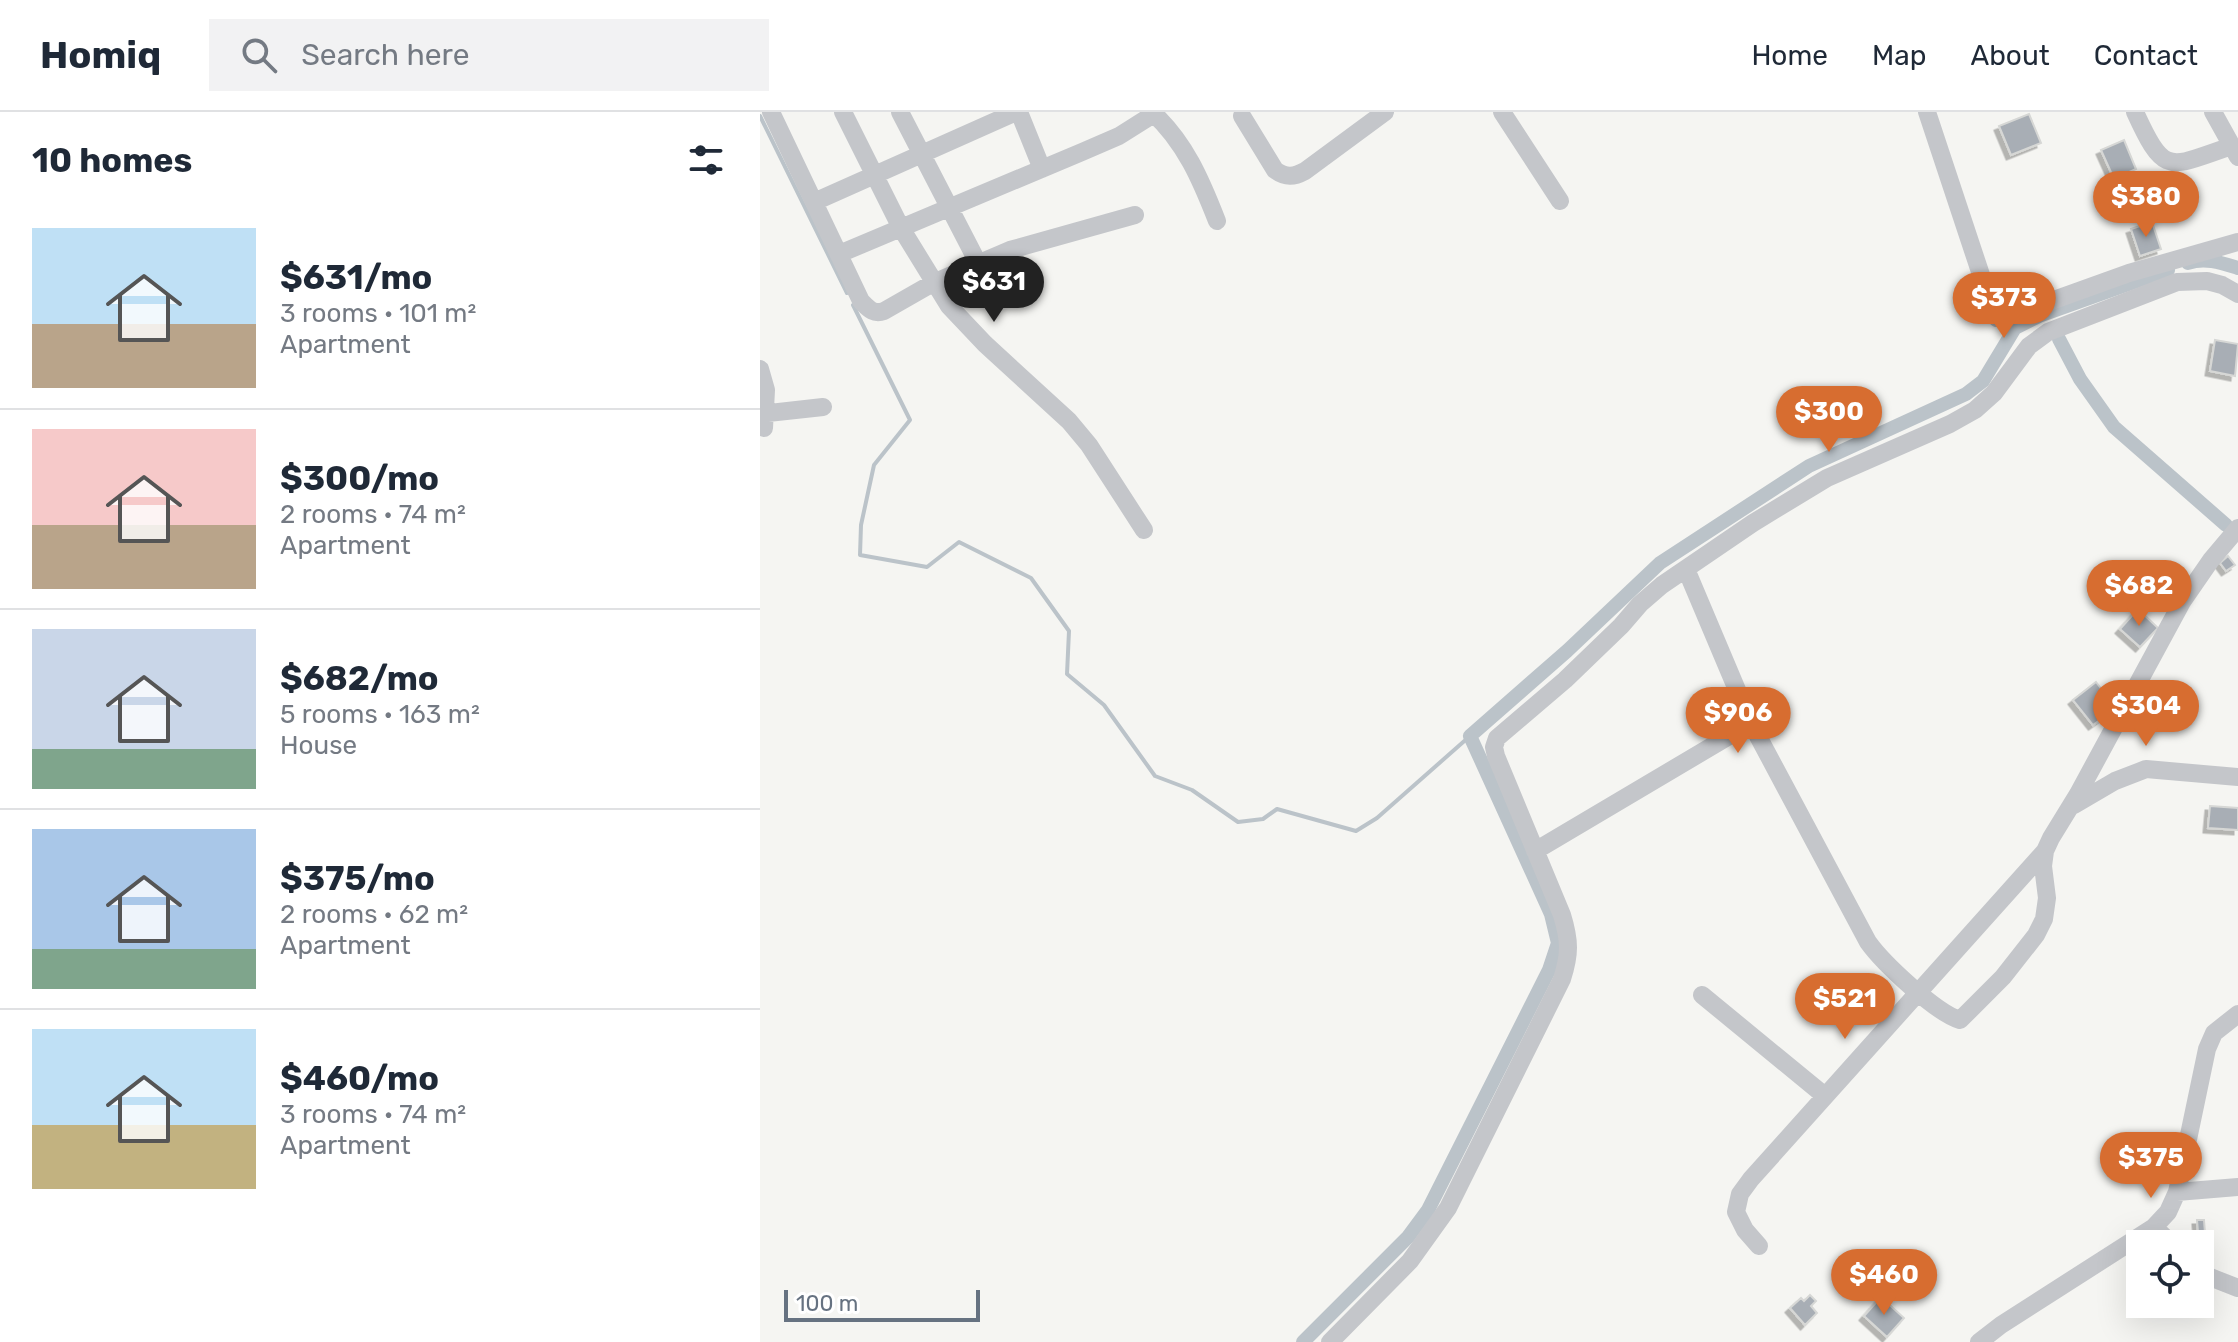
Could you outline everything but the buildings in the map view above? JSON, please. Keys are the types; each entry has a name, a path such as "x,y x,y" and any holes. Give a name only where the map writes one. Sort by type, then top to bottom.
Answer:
{"street":[{"path":"771,112 861,301 873,312 884,311 933,283 978,263 1040,241 1135,215"},
{"path":"843,112 901,228 949,306 967,327 1069,421 1089,445 1144,530"},
{"path":"900,112 978,263"},
{"path":"814,202 1018,112 1042,169"},
{"path":"1241,113 1275,170 1288,176 1305,171 1385,112"},
{"path":"1502,112 1560,201"},
{"path":"1927,112 1997,318 2129,273 2238,242"},
{"path":"2135,112 2148,142 2158,156 2170,163 2236,151 2213,112"},
{"path":"839,254 1119,136 1153,113 1181,143 1200,178 1217,221"},
{"path":"1330,1342 1410,1261 1448,1208 1562,979 1569,958 1568,934 1496,756 1494,747 1497,738 1575,671 1662,585 1753,523 1827,478 1975,410 1994,393 2029,346 2048,332 2177,282 2207,281 2238,294"},
{"path":"760,369 766,390 763,418 823,407"},
{"path":"1759,1246 1738,1220 1736,1204 1740,1194 2045,851 2182,602 2238,528"},
{"path":"1686,569 1751,723 1868,942 1891,969 1947,1015 1960,1020 2003,977 2036,935 2044,919 2047,898 2043,866 2045,851"},
{"path":"1535,851 1751,723"},
{"path":"2072,806 2115,781 2146,769 2238,777"},
{"path":"1702,995 1825,1096"},
{"path":"1979,1342 2154,1227 2168,1212 2177,1192 2207,1049 2214,1033 2238,1014"},
{"path":"2177,1192 2238,1187"},
{"path":"2154,1227 2157,1230"},
{"path":"2214,1279 2238,1288"}],"waterway":[{"path":"760,116 847,293"},
{"path":"2188,263 2207,261 2238,268"},
{"path":"1303,1342 1408,1237 1428,1210 1549,970 1558,943 1551,914 1470,736 1567,651 1660,563 1809,466 1966,394 1983,381 2015,328 2039,316 2168,270"},
{"path":"853,305 910,420 874,465 861,525 860,555 927,567 959,542 1031,578 1069,631 1067,674 1104,705 1155,776 1192,790 1238,822 1263,819 1277,809 1356,831 1377,818 1470,736"},
{"path":"2059,339 2080,379 2114,427 2226,525"}]}
